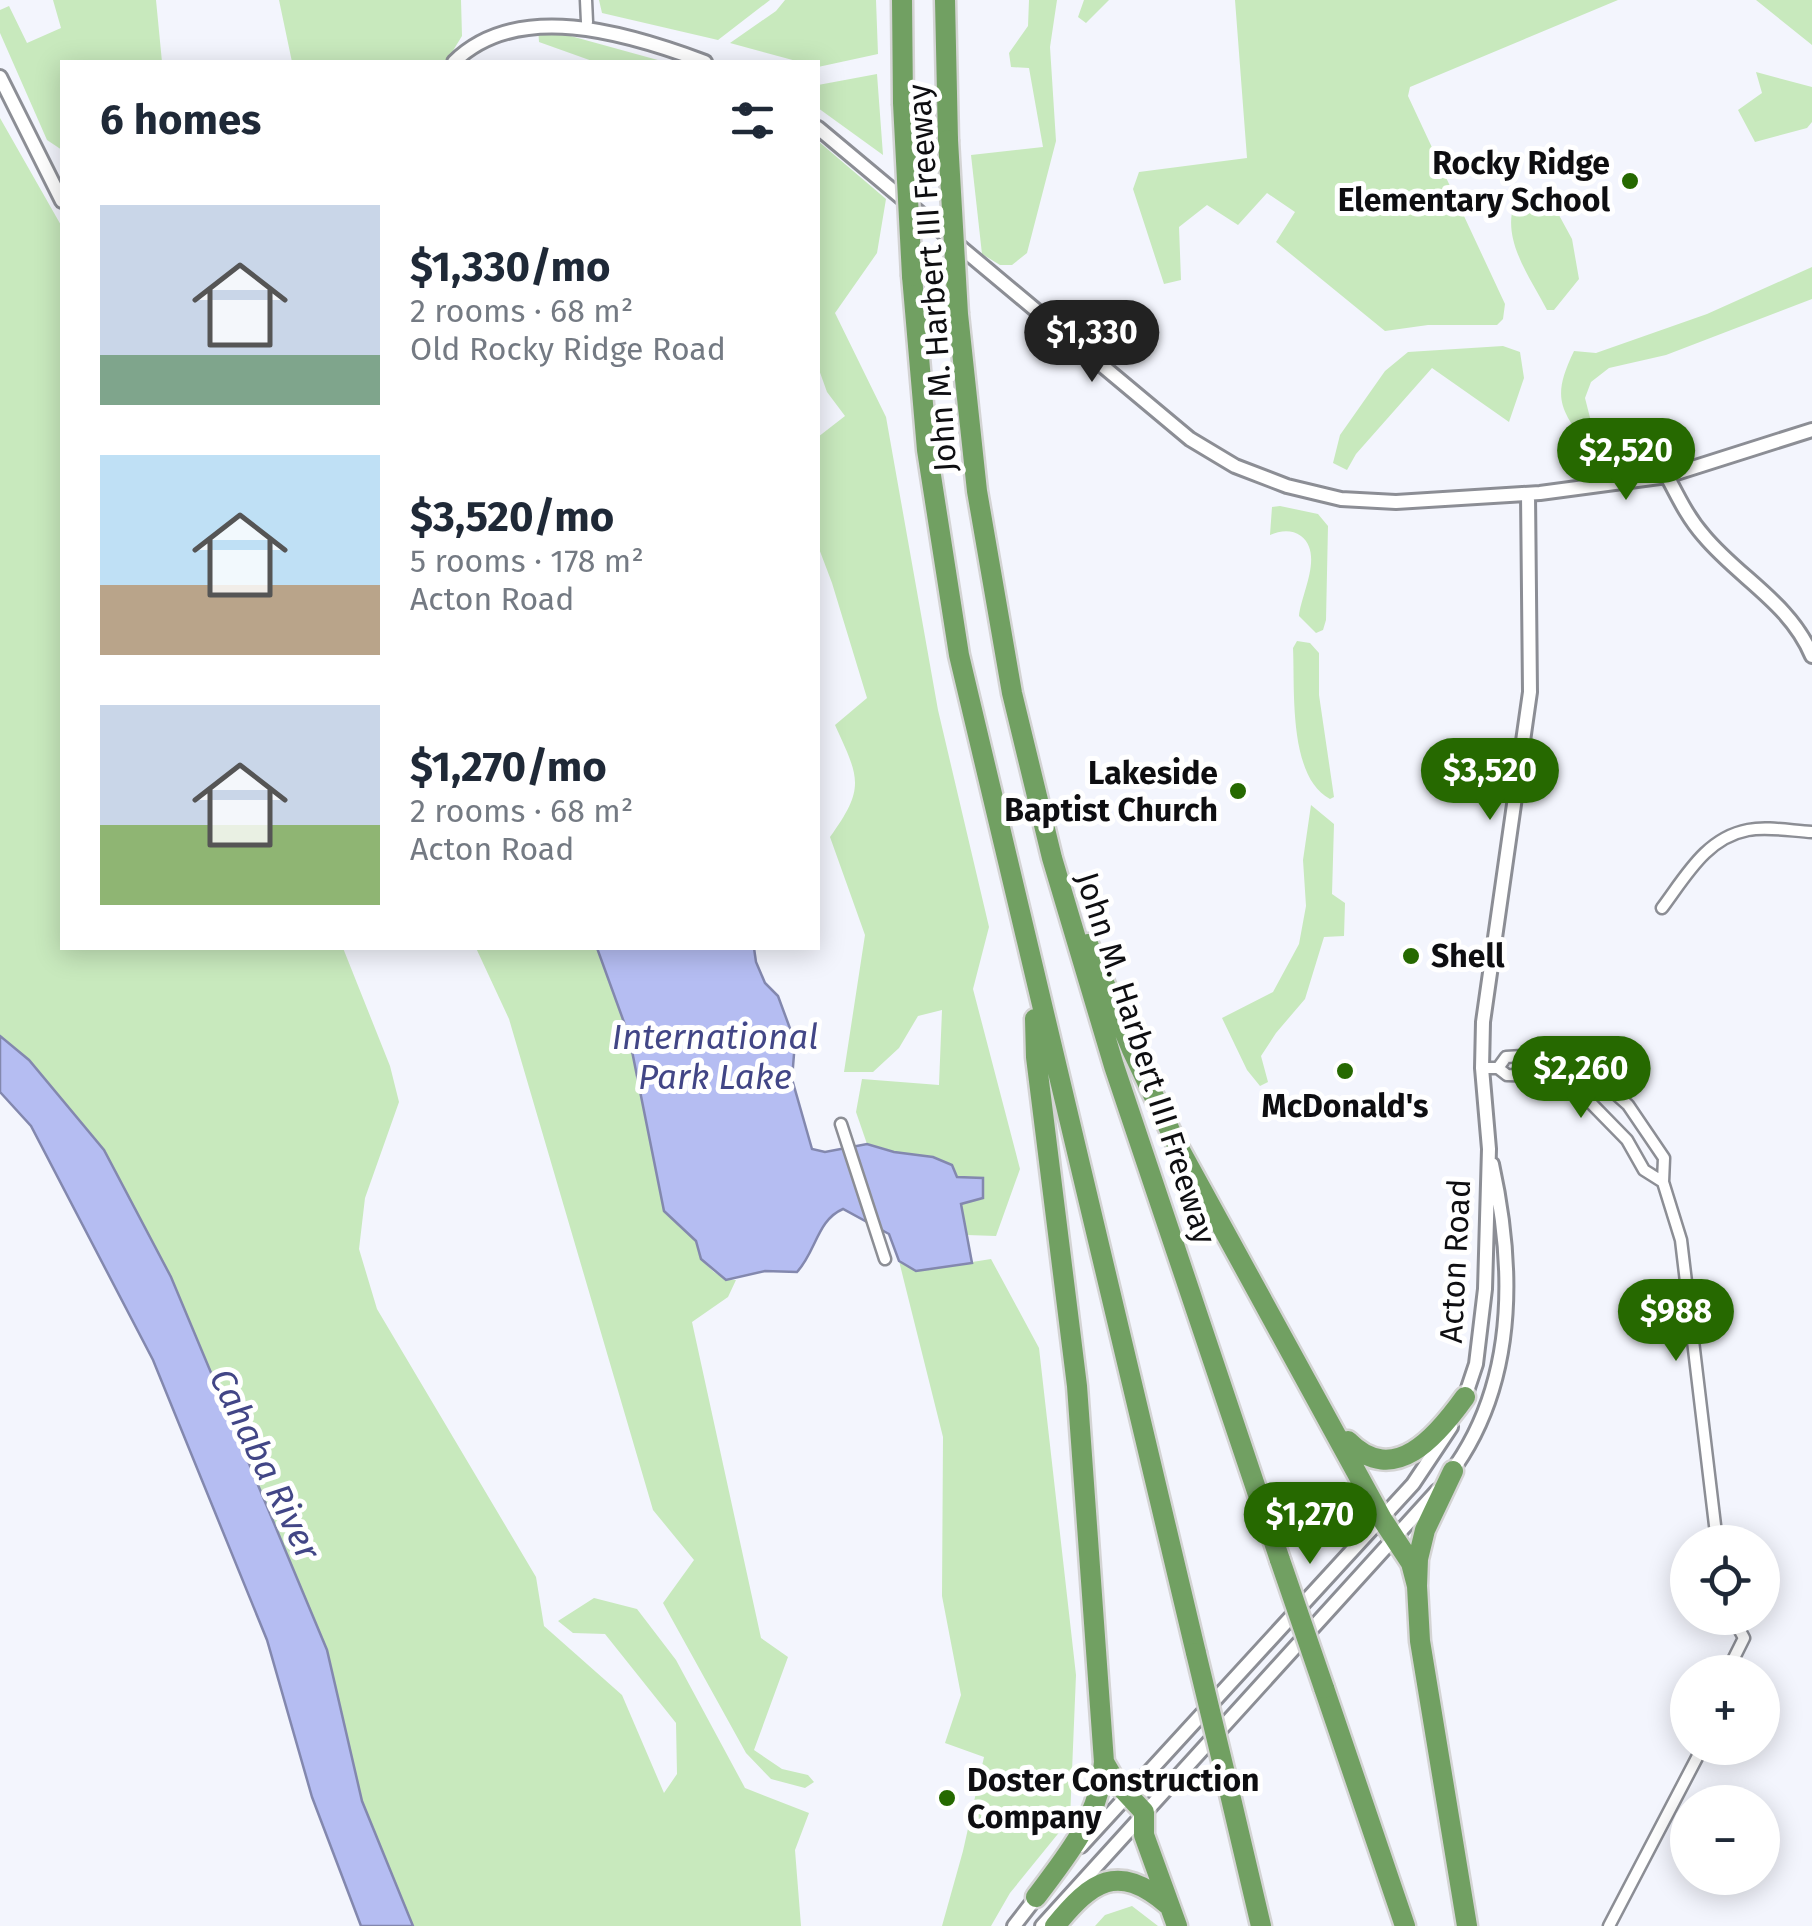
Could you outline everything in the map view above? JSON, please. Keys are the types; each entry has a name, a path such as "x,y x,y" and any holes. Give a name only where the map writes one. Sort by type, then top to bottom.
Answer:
{"highway":[{"name":"John M. Harbert III Freeway","path":"902,0 912,276 927,450 959,655 1261,1926"},
{"name":"John M. Harbert III Freeway","path":"946,0 948,140 958,314 977,490 1012,693 1052,858 1114,1066 1405,1926"},
{"path":"1052,858 1132,1050 1175,1140 1382,1519 1411,1563 1467,1926"},
{"path":"1034,977 1036,1057 1077,1386 1104,1762 1102,1790 1094,1811 1036,1897"},
{"path":"1333,1426 1362,1456 1392,1459 1418,1451 1444,1427 1464,1398"},
{"path":"1416,1586 1425,1530 1453,1471"},
{"path":"1104,1762 1116,1782 1144,1812 1144,1836 1177,1926"},
{"path":"1054,1926 1098,1883 1120,1879 1137,1882 1169,1906"}],"street":[{"path":"586,0 587,22"},
{"path":"456,60 475,38 506,20 532,15 587,22 699,60"},
{"path":"0,76 60,197"},
{"path":"820,130 1190,439 1235,466 1287,486 1366,501 1528,494 1667,476 1812,430"},
{"path":"1667,476 1705,537 1794,622 1812,656"},
{"name":"Acton Road","path":"1014,1926 1129,1794 1382,1519 1434,1454 1464,1398 1476,1364 1482,1328 1489,1149 1482,1022 1530,692 1528,494"},
{"path":"1662,908 1705,851 1719,840 1750,829 1812,832"},
{"path":"1498,1068 1506,1057 1541,1055 1573,1064 1628,1105 1664,1158 1663,1182 1681,1240 1714,1525"},
{"path":"1482,1068 1498,1068 1506,1075 1539,1076 1583,1095 1627,1140 1644,1170 1663,1182"},
{"path":"842,1124 885,1258"},
{"name":"Acton Road","path":"1042,1926 1453,1471 1485,1410 1506,1324 1504,1216 1489,1149"},
{"path":"1610,1926 1693,1765"}],"green space":[{"path":"53,0 156,0 162,60 60,60 60,149 47,140 0,33 0,10 9,6 27,43 61,28"},
{"path":"279,0 461,0 462,36 447,60 292,60"},
{"path":"599,0 770,0 718,40 602,13"},
{"path":"785,0 876,0 878,54 820,67 820,60 793,60 730,43 776,11"},
{"path":"1029,0 1057,0 1050,47 1056,141 1027,253 1012,265 1000,265 982,254 971,155 1043,147 1029,68 1011,67 1009,53 1028,26"},
{"path":"1084,0 1109,0 1086,23 1078,17"},
{"path":"1235,0 1618,0 1410,87 1408,96 1505,304 1503,319 1497,325 1428,325 1385,331 1276,242 1295,212 1267,193 1238,225 1207,205 1179,227 1181,280 1164,284 1133,189 1139,172 1247,158"},
{"path":"1756,0 1812,0 1812,45"},
{"path":"538,27 658,60 589,60 539,42"},
{"path":"1756,72 1812,87 1812,122 1807,128 1755,142 1738,110 1762,93"},
{"path":"877,74 883,155 820,109 820,85"},
{"path":"0,118 60,223 60,950 344,950 390,1066 399,1102 365,1198 359,1249 377,1309 536,1577 544,1626 622,1695 664,1793 677,1774 676,1723 605,1634 573,1633 558,1621 594,1598 637,1609 676,1660 745,1788 809,1813 795,1850 801,1926 413,1926 362,1801 327,1650 171,1277 104,1150 29,1060 0,1036"},
{"path":"820,143 886,199 877,253 835,313 886,417 938,710 989,927 973,989 1020,1169 996,1236 967,1235 956,1177 867,1144 856,1112 862,1079 939,1085 942,1010 918,1016 899,1048 873,1072 844,1072 865,935 830,837 849,806 855,782 835,725 867,698 820,551 820,435 845,416 827,392 820,373"},
{"path":"1526,198 1554,206 1572,239 1579,279 1554,310 1547,310 1515,245 1511,218 1514,204"},
{"path":"1812,267 1812,299 1666,355 1609,368 1591,382 1585,398 1598,449 1588,447 1570,422 1561,391 1574,351 1596,353 1707,314"},
{"path":"1503,346 1520,352 1524,378 1509,422 1432,368 1356,454 1347,470 1333,463 1340,435 1385,371 1408,352"},
{"path":"1272,507 1318,514 1328,526 1326,620 1323,630 1316,633 1299,616 1311,563 1308,544 1293,532 1270,535"},
{"path":"1297,641 1310,643 1319,653 1319,695 1334,797 1330,799 1316,788 1300,752 1294,686 1293,648"},
{"path":"1311,805 1334,824 1332,894 1345,903 1344,936 1324,937 1305,999 1261,1056 1268,1082 1260,1086 1247,1070 1222,1018 1273,992 1299,944 1306,906 1303,860"},
{"path":"477,950 598,950 629,1036 664,1211 696,1241 709,1268 736,1280 728,1297 692,1322 761,1638 788,1657 754,1750 782,1769 808,1775 814,1782 805,1788 771,1779 746,1753 663,1603 694,1560 653,1510 509,1019"},
{"path":"991,1259 1039,1348 1076,1675 1070,1819 1010,1893 991,1926 942,1926 984,1757 945,1743 961,1695 942,1596 943,1437 899,1261 916,1271"},
{"path":"1132,1906 1158,1926 1095,1926 1105,1915"}],"water":[{"name":"International Park Lake","path":"598,950 754,950 765,983 778,996 795,1042 792,1079 812,1149 825,1152 867,1144 933,1157 952,1165 957,1177 983,1178 983,1198 961,1204 972,1263 916,1271 899,1261 889,1234 843,1209 822,1228 797,1272 765,1271 726,1280 701,1259 696,1241 664,1211 629,1036"},
{"path":"0,1036 29,1060 104,1150 171,1277 327,1650 362,1801 413,1926 361,1926 312,1797 267,1640 153,1360 31,1126 0,1092"}],"place":[{"name":"Rocky Ridge Elementary School","path":"1630,181"},
{"name":"Lakeside Baptist Church","path":"1238,791"},
{"name":"Shell","path":"1411,956"},
{"name":"McDonald's","path":"1345,1071"},
{"name":"Doster Construction Company","path":"947,1798"}],"water label":[{"name":"Cahaba River","path":"265,1464"}]}
